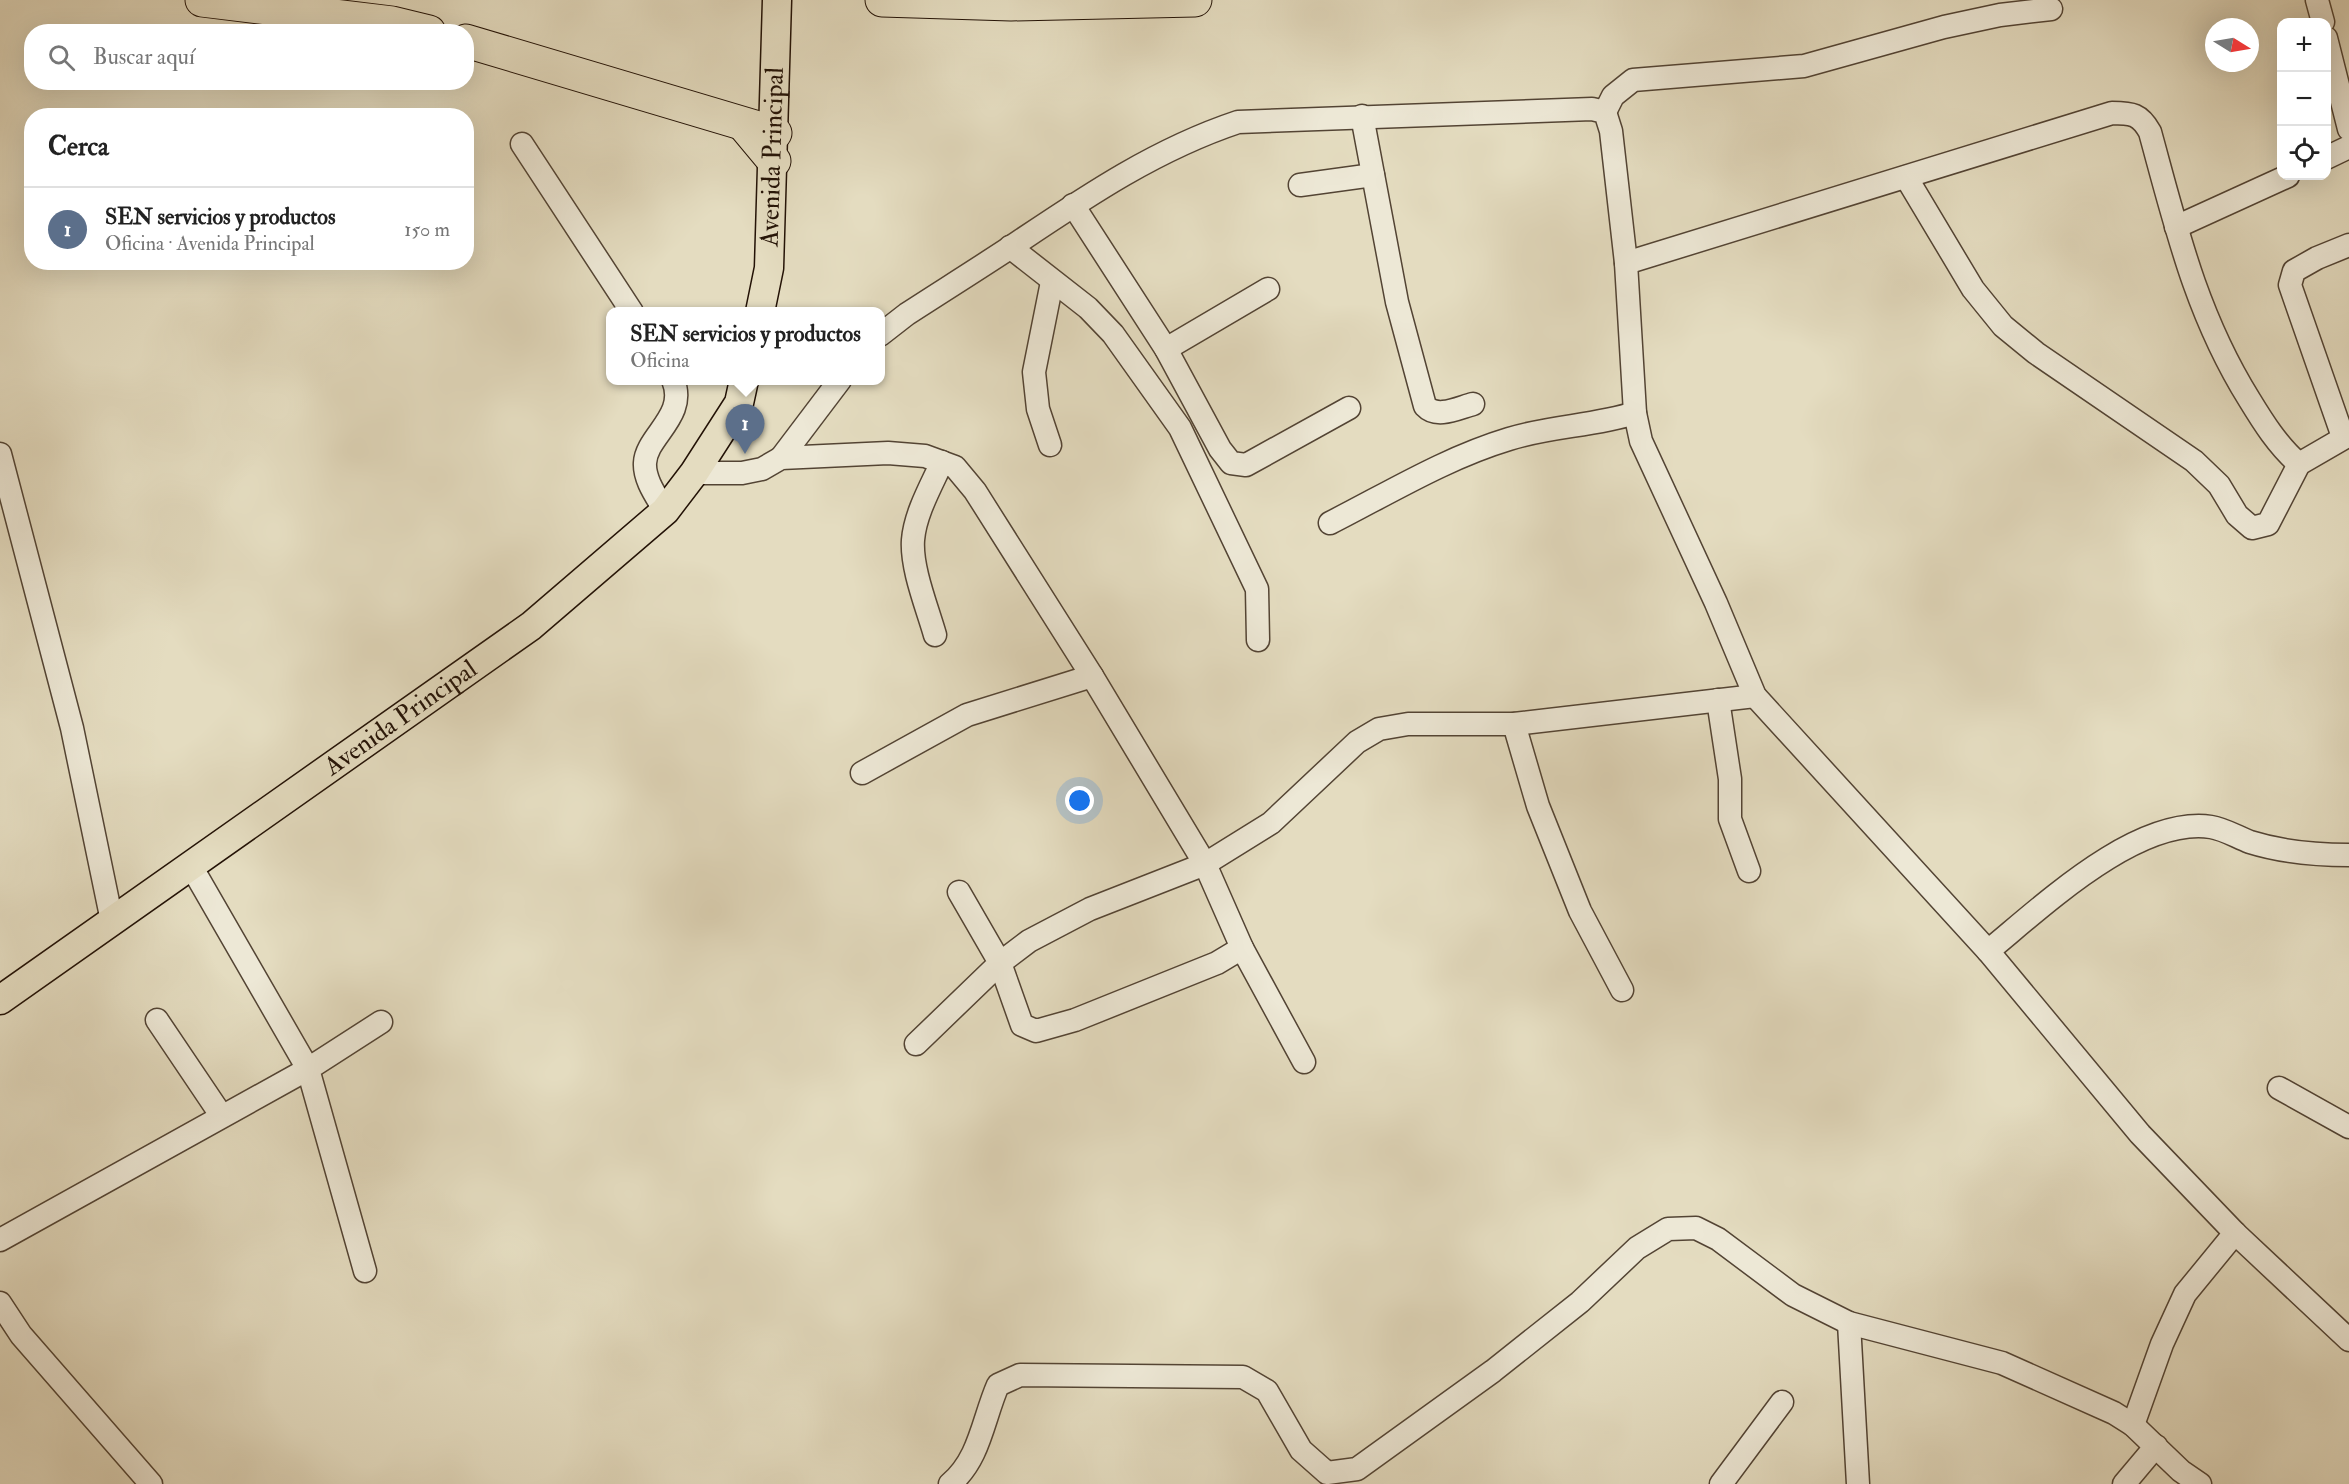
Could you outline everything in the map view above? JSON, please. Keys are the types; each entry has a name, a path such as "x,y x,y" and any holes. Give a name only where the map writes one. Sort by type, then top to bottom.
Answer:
{"highway":[{"path":"202,0 396,24"},
{"path":"882,0 1011,4 1195,0"},
{"path":"474,44 764,140"}],"main road":[{"name":"Avenida Principal","path":"761,307 769,268 764,140 777,0"},
{"name":"Avenida Principal","path":"0,1000 531,626 665,512 694,473 739,403 743,385"}],"street":[{"path":"2317,0 2322,18"},
{"path":"2051,9 2000,15 1944,27 1850,56 1803,66 1634,80 1612,96 1605,112 1611,130 1626,263 1635,412 1641,441 1716,603 1755,696 1988,951 2140,1134 2235,1233 2349,1340"},
{"path":"2331,58 2349,129"},
{"path":"885,331 907,314 1072,205 1164,152 1204,133 1238,122 1592,109 1605,112"},
{"path":"1626,263 2112,113 2133,113 2143,119 2150,132 2197,298 2223,357 2271,433 2299,464"},
{"path":"1362,116 1397,302 1425,406 1431,412 1440,413 1473,404"},
{"path":"522,144 629,307"},
{"path":"2331,156 2349,147"},
{"path":"1300,185 1373,175"},
{"path":"1906,177 1973,289 2003,327 2036,353 2194,461 2219,485 2237,515 2252,528 2268,524 2299,464 2346,436 2290,285 2294,271 2317,258 2349,245"},
{"path":"2176,227 2279,180"},
{"path":"1072,205 1166,349 1220,449 1231,463 1239,466 1246,465 1349,408"},
{"path":"1010,248 1088,308 1113,334 1180,428 1257,589 1258,640"},
{"path":"1050,445 1038,409 1034,372 1052,282"},
{"path":"1166,349 1268,289"},
{"path":"665,512 646,474 645,461 675,404 673,385"},
{"path":"694,473 742,473 762,469 782,458 837,385"},
{"path":"1330,523 1451,460 1507,439 1548,428 1618,418 1635,412"},
{"path":"782,458 888,453 925,456 955,467 975,491 1092,676 1205,864 1242,948 1304,1062"},
{"path":"0,454 80,759 112,921"},
{"path":"934,635 914,556 913,539 923,505 942,462"},
{"path":"862,773 967,715 1092,676"},
{"path":"916,1044 1000,963 1029,941 1090,909 1205,864 1271,823 1357,742 1379,729 1407,724 1514,724 1755,696"},
{"path":"1718,700 1730,779 1730,819 1749,871"},
{"path":"1514,724 1538,806 1580,911 1622,990"},
{"path":"1988,951 2108,856 2170,829 2211,827 2251,842 2309,855 2349,855"},
{"path":"191,866 308,1069 365,1271"},
{"path":"959,892 1000,963 1022,1025 1036,1031 1075,1020 1217,963 1242,948"},
{"path":"157,1020 222,1115"},
{"path":"0,1240 308,1069 381,1022"},
{"path":"2279,1088 2349,1127"},
{"path":"950,1484 963,1473 980,1441 986,1413 998,1385 1020,1375 1243,1377 1268,1391 1301,1450 1327,1473 1357,1469 1493,1371 1580,1302 1637,1248 1668,1229 1696,1228 1718,1239 1792,1294 1849,1323 2002,1363 2114,1413 2133,1425 2181,1471 2200,1484"},
{"path":"2133,1425 2162,1344 2185,1294 2235,1233"},
{"path":"0,1303 21,1335 151,1484"},
{"path":"1849,1323 1858,1484"},
{"path":"1721,1484 1782,1401"},
{"path":"2124,1484 2156,1446"}],"place":[{"name":"SEN servicios y productos","path":"745,454"}]}
